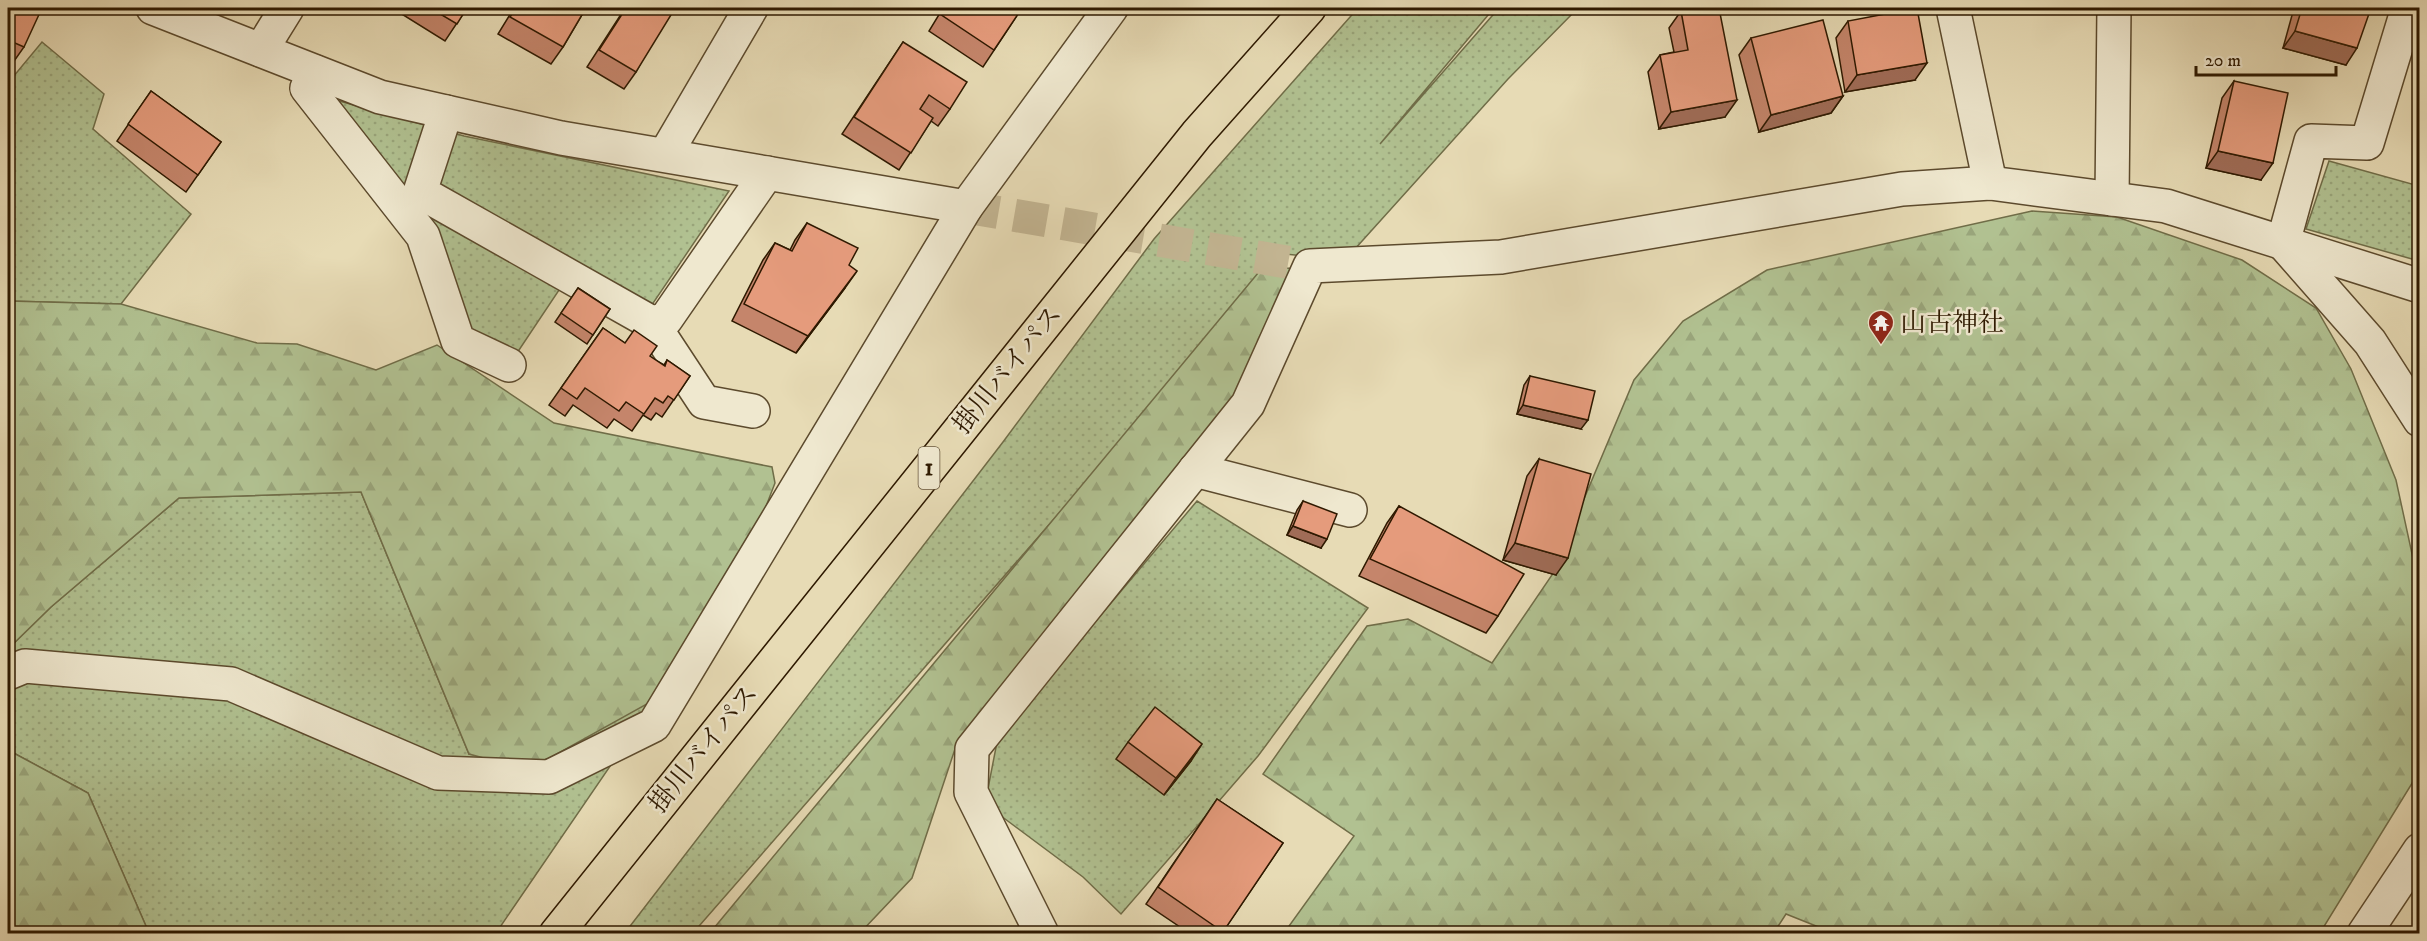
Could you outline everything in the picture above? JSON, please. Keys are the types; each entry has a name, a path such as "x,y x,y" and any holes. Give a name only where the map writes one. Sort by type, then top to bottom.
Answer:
{"highway":[{"name":"掛川バイパス","path":"556,933 1197,134 1309,8"}],"street":[{"path":"153,8 380,97 561,138 966,207"},
{"path":"261,50 287,8"},
{"path":"665,155 751,8"},
{"path":"8,673 25,666 231,684 438,773 549,777 654,725 966,207 1112,8"},
{"path":"1953,8 1990,183"},
{"path":"2112,199 2114,8"},
{"path":"2283,243 2311,141 2367,143 2408,8"},
{"path":"315,72 307,88 423,236 458,341 508,365"},
{"path":"446,112 420,192 652,323 704,402 753,411"},
{"path":"652,323 666,319 767,173"},
{"path":"1042,933 971,792 972,749 1248,404 1310,266 1501,257 1902,189 1990,183 2166,206 2420,286"},
{"path":"2283,243 2370,342 2420,420"},
{"path":"1195,470 1350,510"},
{"path":"2364,933 2420,850"}],"green space":[{"path":"1358,8 1494,8 1380,144 1499,8 1578,8 1508,79 1345,260 1285,254 693,933 624,934 1003,442 1154,239"},
{"path":"42,42 104,94 93,129 191,214 121,304 8,301 8,83"},
{"path":"318,95 464,136 729,191 641,321 571,272 509,365 458,341 430,229"},
{"path":"2329,161 2419,186 2419,261 2306,229"},
{"path":"2032,211 2117,217 2242,260 2316,308 2351,369 2396,480 2419,586 2419,772 2320,933 1836,934 1786,914 1773,934 1284,933 1354,836 1263,774 1367,626 1408,619 1492,663 1552,575 1634,380 1683,321 1767,270"},
{"path":"1263,267 1302,269 1235,395 958,740 912,878 860,933 709,934"},
{"path":"8,301 121,304 257,343 297,344 376,370 437,345 554,423 772,467 775,483 723,618 656,699 528,770 469,754 361,492 179,498 51,607 8,649"},
{"path":"361,492 469,754 656,699 496,933 149,933 88,793 8,750 8,649 51,607 179,498"},
{"path":"1197,501 1368,608 1258,756 1121,914 1083,877 985,804 998,737"},
{"path":"8,750 88,793 149,933 8,933"}],"building":[{"path":"8,8 42,8 24,47 8,40"},
{"path":"430,8 467,8 457,24"},
{"path":"516,8 586,8 563,47 510,17"},
{"path":"626,8 670,8 674,10 636,72 599,50"},
{"path":"945,8 1022,8 994,50 940,14"},
{"path":"1719,8 1737,100 1671,112 1660,55 1688,50 1681,11"},
{"path":"1917,8 1927,63 1857,75 1848,21"},
{"path":"2302,8 2371,8 2357,48 2295,31"},
{"path":"1823,20 1843,96 1771,115 1751,38"},
{"path":"903,42 967,82 950,109 929,95 920,109 933,118 911,153 854,117"},
{"path":"2234,81 2288,93 2273,163 2218,151"},
{"path":"151,91 221,142 198,175 128,124"},
{"path":"807,223 858,248 849,265 857,271 808,336 744,304 775,243 792,251"},
{"path":"578,288 610,309 593,335 561,313"},
{"path":"603,328 625,343 634,330 657,346 650,356 665,366 667,360 690,376 674,400 668,396 663,403 655,398 644,414 626,402 619,411 585,388 577,399 561,388"},
{"path":"1530,376 1595,391 1588,420 1523,405"},
{"path":"1539,459 1591,474 1568,558 1515,543"},
{"path":"1303,501 1337,514 1327,539 1293,526"},
{"path":"1399,506 1524,574 1498,616 1370,559"},
{"path":"1155,707 1202,744 1176,778 1128,742"},
{"path":"1217,799 1283,843 1223,932 1158,887"}],"tunnel":[{"path":"966,207 1310,266"}],"place":[{"name":"山古神社","path":"1881,346"}]}
